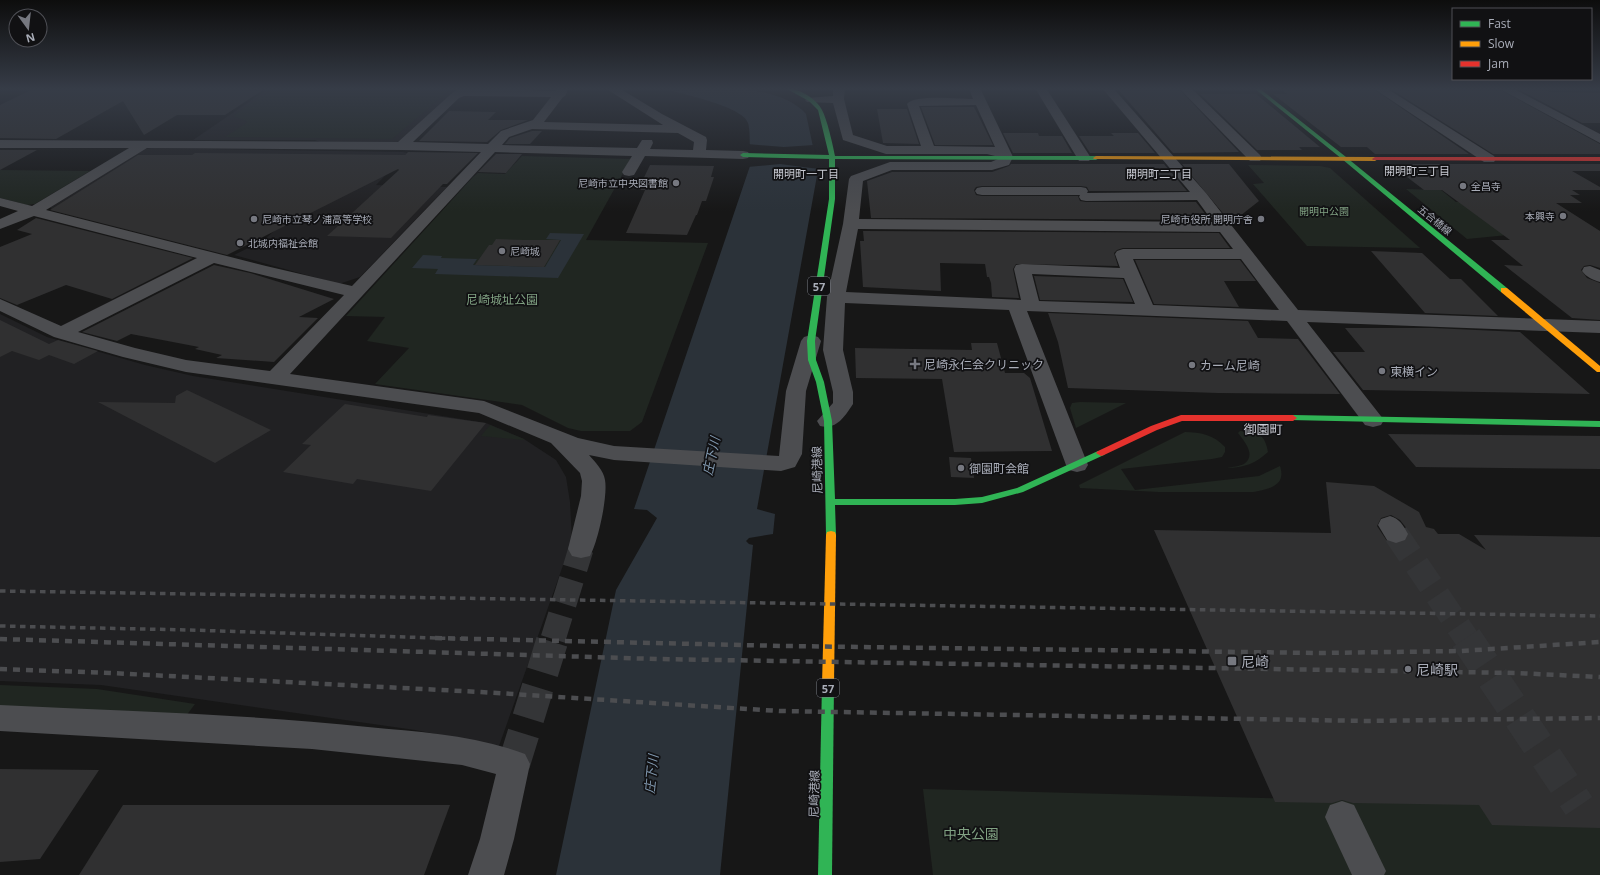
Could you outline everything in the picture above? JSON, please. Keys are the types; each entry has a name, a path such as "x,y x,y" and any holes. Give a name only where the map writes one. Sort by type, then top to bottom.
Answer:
{"street":[{"path":"402,146 420,129"},
{"path":"274,379 505,134 521,129"},
{"path":"563,151 579,129"},
{"path":"629,172 655,129"},
{"path":"676,129 680,129 701,140 699,154"},
{"name":"尼崎港線","path":"825,129 831,148 832,158 832,199 811,341 812,360 820,382 828,421 830,502 825,875"},
{"path":"845,129 847,137 886,150 987,150 995,151 1005,156"},
{"path":"922,129 929,150"},
{"path":"828,421 843,404 843,392 833,350 836,297 851,224 856,179 890,166 992,166 1004,162 1005,156 992,129"},
{"path":"1066,129 1084,158"},
{"path":"1142,129 1173,163 1247,254 1374,420"},
{"path":"1225,129 1255,158"},
{"name":"五合橋線","path":"1307,129 1600,370"},
{"path":"1442,129 1489,159"},
{"path":"1582,129 1600,138"},
{"path":"0,144 296,144 832,158 1005,156 1084,158 1600,159"},
{"path":"0,224 35,210 145,144"},
{"path":"972,166 991,214"},
{"path":"982,191 1200,196"},
{"path":"0,202 264,271 355,292"},
{"path":"851,224 991,214 1225,227"},
{"path":"1146,310 1123,254 1247,254"},
{"path":"61,333 213,257"},
{"path":"1076,465 1024,306 1022,269 1131,273"},
{"path":"836,297 1024,306 1600,327"},
{"path":"0,304 61,333 130,353 186,366 484,407 572,444 614,453 780,464 787,462 789,459 796,391 811,341"},
{"path":"830,502 956,502 982,500 1020,490 1154,428 1181,418 1600,424"},
{"path":"541,430 562,443 584,462 594,480 591,507 581,549"},
{"path":"0,718 312,735 462,751 514,764 497,839 486,875"}],"shaded area":[{"path":"209,129 414,129 400,141 390,144 322,143 315,140 193,140"},
{"name":"尼崎市立琴ノ浦高等学校","path":"145,149 403,152 407,153 376,185 447,187 360,277 339,284 234,255 264,240 275,230 52,210 50,207"},
{"path":"0,314 47,337 145,365 193,376 486,423 524,439 556,460 566,477 570,502 572,540 499,746 415,730 101,685 0,681"}],"green space":[{"path":"238,129 404,129 392,139 225,137"},
{"name":"尼崎城址公園","path":"522,156 631,159 586,240 708,243 642,422 630,431 581,431 568,428 522,405 375,384 409,348 367,341 385,317 346,316 473,177 478,173 505,174"},
{"name":"開明中公園","path":"1248,165 1320,166 1330,168 1420,248 1307,246 1253,184 1264,183"},
{"path":"0,170 90,171 35,204 27,205 0,198"},
{"path":"1406,189 1441,190 1456,202 1524,202 1538,232 1467,239"},
{"path":"1072,403 1126,403 1076,428 1070,408"},
{"path":"490,425 524,439 481,436"},
{"path":"1240,431 1252,432 1260,435 1265,441 1268,452 1249,464 1227,468 1244,464 1248,460 1248,448 1238,433"},
{"path":"1185,432 1211,437 1225,447 1225,452 1222,457 1212,459 1121,469 1135,490 1259,476 1280,466 1280,481 1270,488 1253,492 1159,492 1080,488 1079,485"},
{"path":"0,685 97,689 195,704 186,716 0,713"},
{"name":"中央公園","path":"923,789 1600,807 1600,875 933,875"}],"water":[{"name":"庄下川","path":"749,129 809,129 818,170 757,509 775,514 773,534 749,538 746,541 753,545 720,875 556,875 616,590 657,518 647,510 634,509 750,166"},
{"path":"550,233 584,234 558,278 435,274 438,269 412,268 423,255 442,256 441,258 477,259 473,265 545,267 561,240 546,239"}],"pier":[{"path":"747,144 784,147 814,145 819,169 780,164 747,167"}],"building":[{"path":"0,129 74,129 56,139 0,138"},
{"path":"140,129 154,129 144,135"},
{"path":"431,129 504,129 487,142 419,141"},
{"path":"880,129 914,129 919,144 883,143"},
{"path":"929,129 985,129 993,145 935,145"},
{"path":"1152,129 1217,129 1239,152 1173,153"},
{"path":"1235,129 1298,129 1320,147 1299,147 1302,150 1257,150"},
{"path":"1318,129 1432,129 1469,154 1375,154 1367,147 1341,147"},
{"path":"1453,129 1572,129 1600,144 1600,154 1493,154"},
{"path":"532,131 542,131 530,144 505,144 510,138"},
{"path":"1003,133 1038,133 1039,136 1062,136 1072,153 1013,153"},
{"path":"1111,133 1138,133 1155,153 1090,153 1079,136 1114,136"},
{"path":"0,150 37,150 0,170"},
{"name":"尼崎市立琴ノ浦高等学校","path":"408,152 478,153 447,184 443,184 391,238 327,236 399,170 398,169 227,255 50,210 138,155 192,155 195,153 405,155"},
{"path":"496,154 522,154 506,173 478,172"},
{"path":"1011,164 1164,164 1187,191 1089,191 1087,187 1081,186 982,186 976,187 974,190 976,195 1078,196 1080,201 1086,202 1196,202 1210,220 871,218 867,181 892,172 992,172"},
{"path":"1182,164 1229,164 1259,201 1231,223"},
{"path":"1390,164 1600,164 1600,171 1572,171 1600,187 1600,190 1572,190 1580,195 1570,195 1582,203 1556,203 1600,231 1600,268 1590,265 1584,266 1581,270 1587,278 1600,283 1600,320 1572,318 1504,265 1523,266 1491,240 1510,240 1442,190 1424,190"},
{"name":"尼崎市立中央図書館","path":"650,165 714,166 711,177 714,177 706,201 702,201 687,235 626,233 645,190 638,190"},
{"path":"36,218 193,258 112,299 66,285 17,305 0,298 0,247 32,234 17,230"},
{"path":"863,231 1219,233 1230,248 1123,248 1114,253 1118,266 1016,264 1013,269 1019,298 992,297 991,283 989,277 987,277 985,264 940,263 941,291 863,287 860,241 864,241"},
{"name":"尼崎城","path":"496,239 560,240 544,267 475,265 489,245 492,245"},
{"path":"1371,251 1422,253 1450,279 1461,279 1498,316 1425,313"},
{"path":"1135,260 1240,260 1256,281 1224,281 1239,307 1154,304"},
{"path":"214,265 250,273 334,299 299,317 318,318 274,362 216,358 222,355 195,349 199,347 131,334 117,341 82,332"},
{"path":"1034,276 1123,279 1133,302 1040,300"},
{"name":"カーム尼崎","path":"1048,313 1248,321 1258,338 1298,339 1340,394 1218,393 1068,388 1058,342"},
{"path":"0,320 49,344 58,340 98,351 74,364 49,355 39,360 12,351 0,357"},
{"path":"1345,328 1433,328 1520,332 1590,394 1363,390 1333,352 1365,352"},
{"path":"971,343 997,343 1005,373 1024,373 1030,378 1052,451 954,452 942,379 856,378 855,348 972,350"},
{"path":"187,390 271,430 215,463 98,402 175,403 176,396"},
{"path":"345,404 427,417 428,415 486,423 431,491 357,479 353,484 283,472 311,445 302,444"},
{"path":"1388,434 1600,436 1600,469 1416,467"},
{"name":"御園町会館","path":"949,457 971,458 974,478 951,477"},
{"name":"尼崎駅","path":"1326,482 1374,486 1419,512 1426,527 1434,529 1438,534 1459,534 1486,550 1474,535 1600,537 1600,828 1492,825 1479,805 1353,803 1342,800 1332,803 1275,802 1154,530 1331,533","holes":["1391,515 1400,520 1408,530 1409,535 1405,541 1396,544 1387,541 1377,526 1381,518"]},
{"path":"0,769 99,770 40,859 0,862"},
{"path":"123,805 450,805 424,875 79,875"}],"tunnel":[{"path":"1396,534 1467,639"},
{"path":"553,639 581,549"},
{"path":"514,764 553,638"},
{"path":"1466,638 1579,806"}],"railway":[{"path":"0,591 1600,616"},
{"path":"0,626 190,630 436,638"},
{"path":"436,638 784,646 1320,653 1461,651 1600,642"},
{"path":"436,638 466,639"},
{"path":"0,639 657,659 1516,673 1600,677"},
{"path":"0,669 110,673 481,692 779,711 1367,721 1600,718"}],"traffic: fast":[{"path":"825,129 832,157 832,199 811,341 812,360 820,382 828,421 831,535"},
{"path":"1307,129 1504,290"},
{"path":"743,155 866,158 1096,158"},
{"path":"1293,418 1600,424"},
{"path":"830,502 955,502 982,500 1020,490 1101,453"},
{"path":"825,875 828,684"}],"traffic: slow":[{"path":"1096,158 1375,159"},
{"path":"1504,290 1600,370"},
{"path":"828,684 831,535"}],"traffic: jam":[{"path":"1375,159 1600,159"},
{"path":"1101,453 1154,428 1181,418 1293,418"}],"place":[{"name":"尼崎市立中央図書館","path":"676,183"},
{"name":"全昌寺","path":"1463,186"},
{"name":"本興寺","path":"1563,216"},
{"name":"尼崎市立琴ノ浦高等学校","path":"254,219"},
{"name":"尼崎市役所 開明庁舎","path":"1261,219"},
{"name":"北城内福祉会館","path":"240,243"},
{"name":"尼崎城","path":"502,251"},
{"name":"尼崎永仁会クリニック","path":"915,364"},
{"name":"カーム尼崎","path":"1192,365"},
{"name":"東横イン","path":"1382,371"},
{"name":"御園町会館","path":"961,468"},
{"name":"尼崎","path":"1232,661"},
{"name":"尼崎駅","path":"1408,669"}],"district":[{"name":"開明町三丁目","path":"1417,170"},
{"name":"開明町一丁目","path":"806,173"},
{"name":"開明町二丁目","path":"1159,173"},
{"name":"御園町","path":"1263,429"}]}
